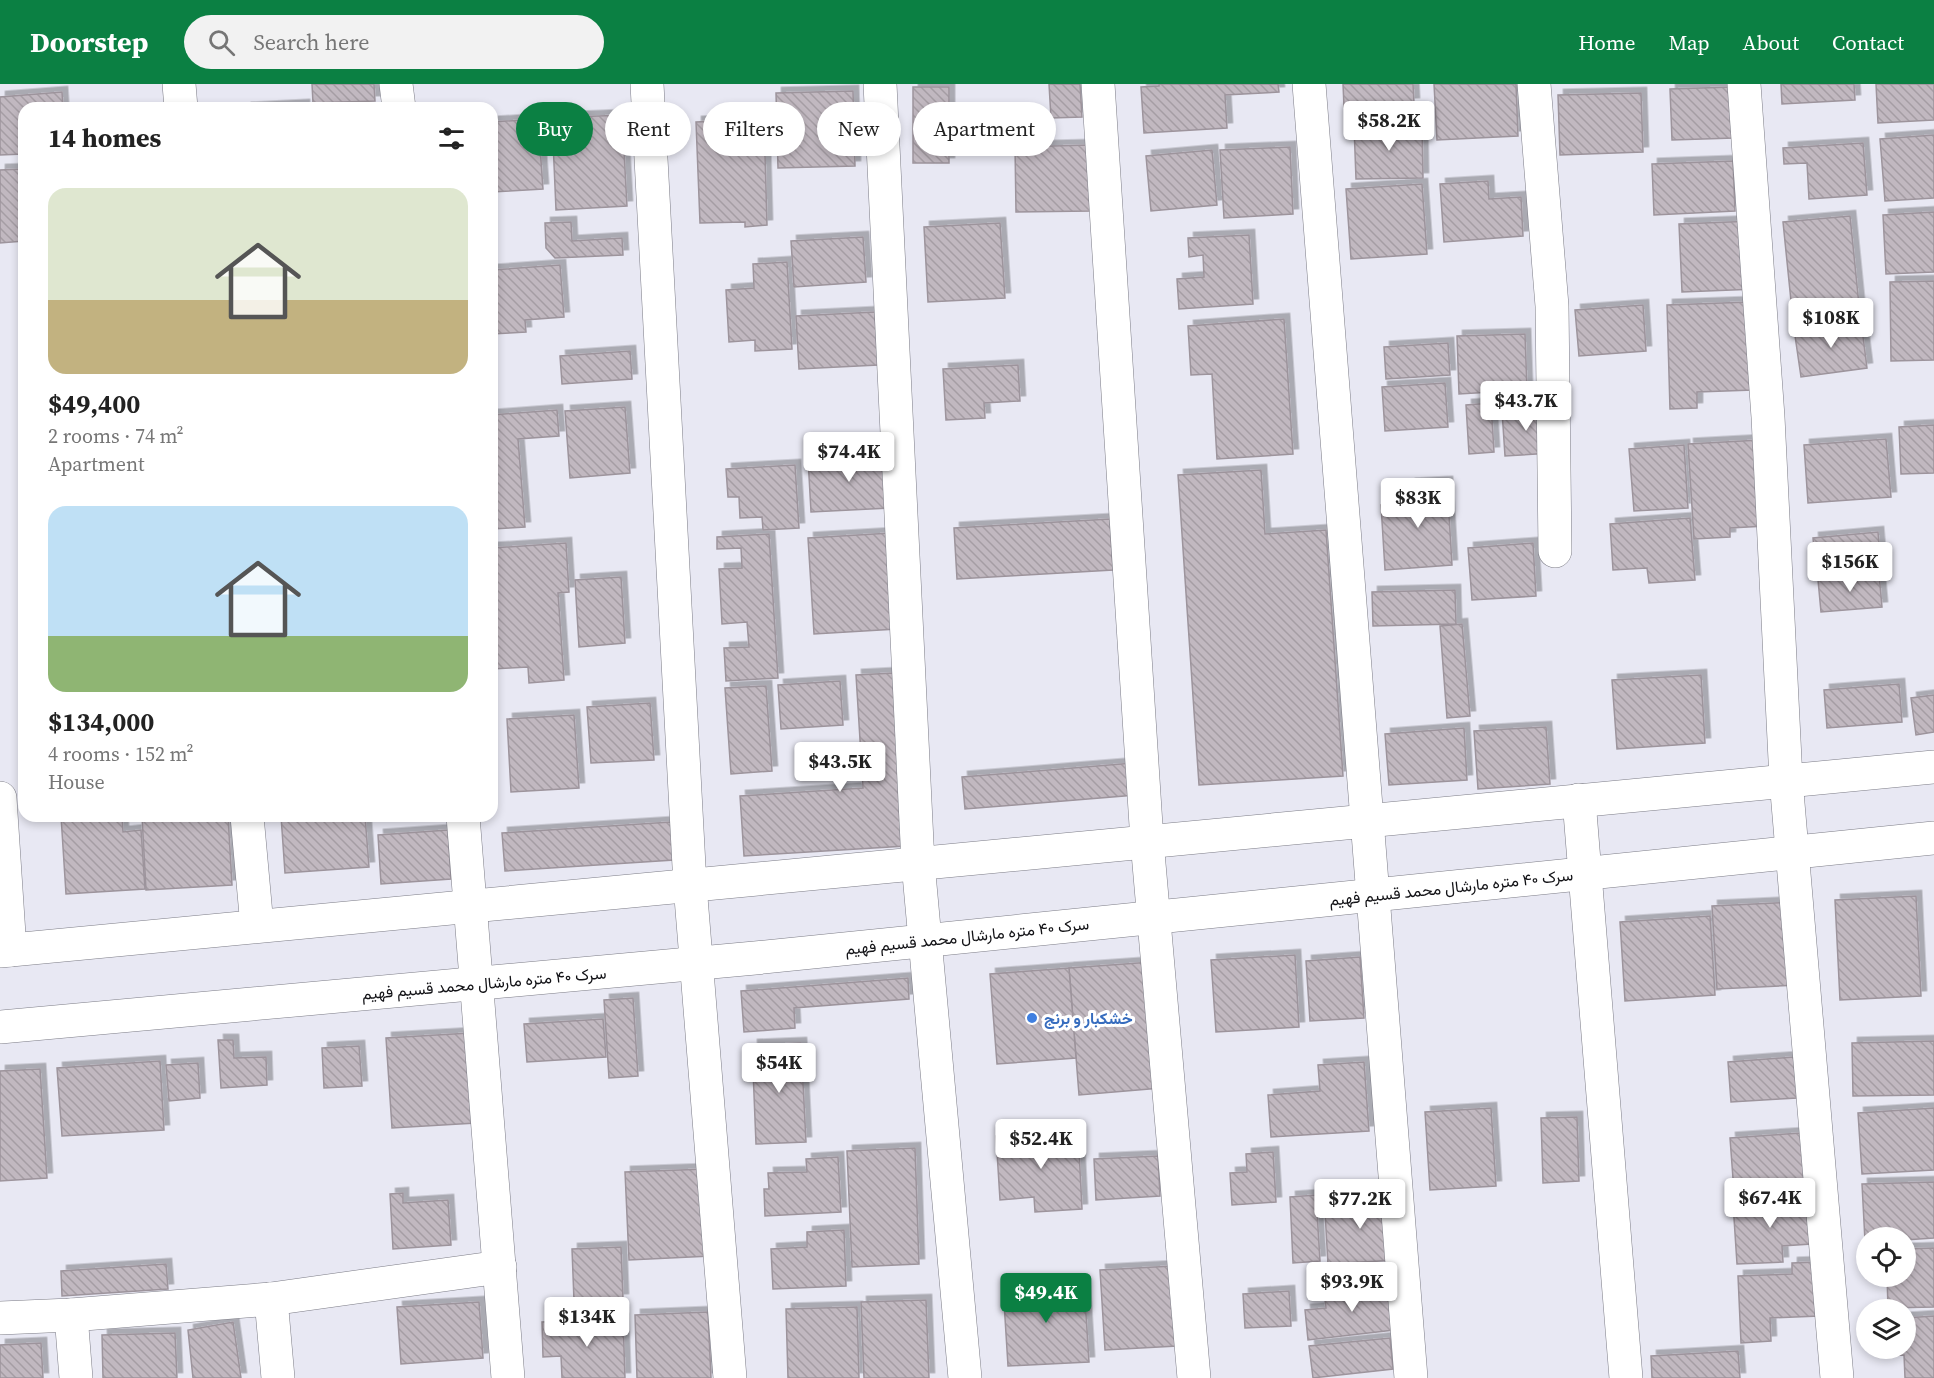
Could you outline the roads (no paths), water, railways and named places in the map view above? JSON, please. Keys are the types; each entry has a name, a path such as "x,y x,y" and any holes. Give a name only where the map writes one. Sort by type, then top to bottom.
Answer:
{"street":[{"path":"179,84 180,102"},
{"path":"396,84 398,102"},
{"path":"647,84 690,885 730,1378"},
{"path":"880,84 918,864 964,1378"},
{"path":"1098,84 1147,842 1194,1378"},
{"path":"1309,84 1411,1378"},
{"path":"1534,84 1552,306 1555,551"},
{"path":"1744,84 1768,417 1786,780 1794,852 1837,1378"},
{"path":"0,798 5,950 1934,766"},
{"path":"1579,800 1626,1378"},
{"path":"248,822 257,926"},
{"path":"464,822 508,1378"},
{"name":"سرک ۴۰ متره مارشال محمد قسیم فهیم","path":"0,1027 696,963 1934,838"},
{"path":"0,1318 71,1315 271,1299 500,1268"},
{"path":"271,1299 278,1378"},
{"path":"71,1315 76,1378"}],"place":[{"name":"خشکبار و برنج","path":"1032,1018"}]}
